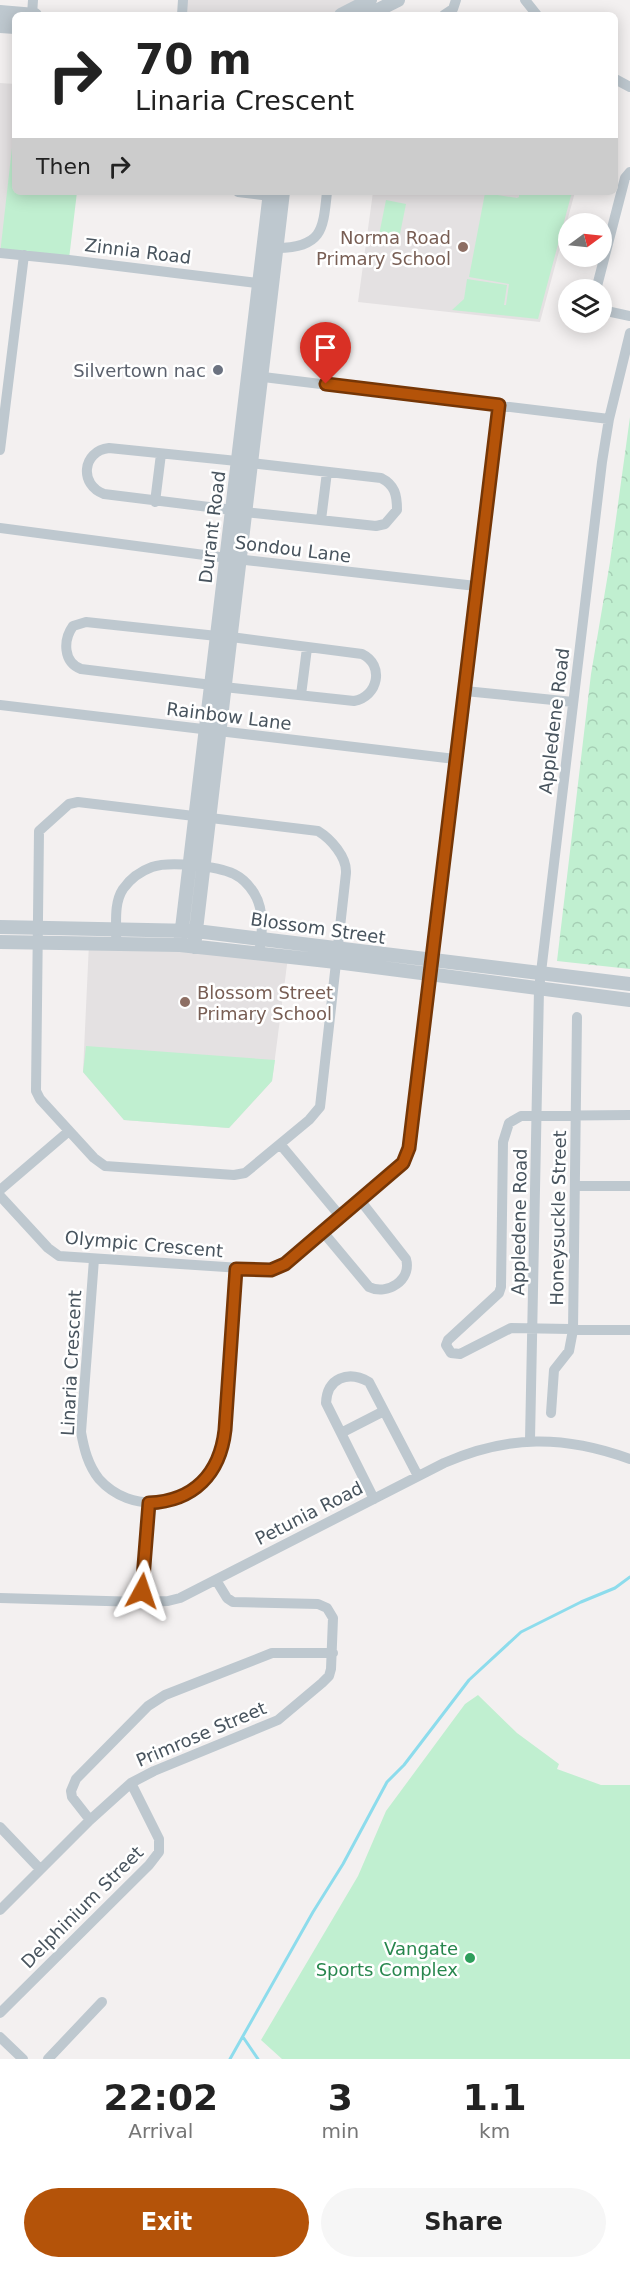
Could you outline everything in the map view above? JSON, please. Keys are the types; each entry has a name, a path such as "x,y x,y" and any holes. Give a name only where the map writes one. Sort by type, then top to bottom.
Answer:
{"street":[{"path":"347,12 370,0"},
{"path":"374,12 398,0"},
{"path":"525,0 535,12"},
{"path":"599,279 625,178 630,172"},
{"name":"Durant Road","path":"266,284 277,248 275,195"},
{"name":"Durant Road","path":"194,947 197,867 202,817 275,195"},
{"path":"277,248 302,246 320,233 324,224 327,195"},
{"name":"Zinnia Road","path":"0,253 266,284"},
{"path":"0,450 24,255"},
{"path":"612,312 630,316"},
{"name":"Appledene Road","path":"530,1440 539,989 600,474 609,419 630,333"},
{"path":"255,376 609,419"},
{"name":"Olympic Crescent","path":"0,1196 55,1253 66,1257 260,1271 278,1268 403,1163 407,1157 499,405"},
{"path":"109,448 161,454 381,478 388,482 397,497 397,510 385,524 376,526 155,501 96,491 88,482 88,462 95,452 109,448"},
{"path":"155,501 161,454"},
{"path":"321,520 327,472"},
{"name":"Sondou Lane","path":"0,528 476,586"},
{"path":"86,622 224,637 362,654 369,658 377,672 375,687 366,697 354,701 81,669 68,660 66,653 68,638 73,626 86,622"},
{"path":"301,695 307,648"},
{"path":"465,691 573,702"},
{"name":"Rainbow Lane","path":"0,705 455,759"},
{"path":"78,802 312,830 324,835 347,866 320,1107 316,1114 244,1173 234,1175 105,1166 94,1158 69,1131 40,1099 36,1091 38,928 39,831 69,804 78,802"},
{"path":"116,943 118,902 123,890 131,880 150,868 164,864 197,867 234,875 245,882 254,893 262,915 259,954"},
{"name":"Durant Road","path":"180,945 181,930 197,867"},
{"name":"Blossom Street","path":"0,927 196,930 261,938 337,955 430,968 539,989 630,1000"},
{"name":"Blossom Street","path":"0,942 180,945 259,954 337,955"},
{"name":"Blossom Street","path":"430,968 541,974 630,984"},
{"name":"Honeysuckle Street","path":"552,1413 554,1370 569,1351 573,1329 576,1017"},
{"path":"538,1115 630,1115"},
{"name":"Appledene Road","path":"533,1329 506,1329 455,1354 451,1353 446,1345 448,1340 499,1293 505,1131 515,1119 538,1115"},
{"path":"0,1190 69,1131"},
{"path":"280,1144 340,1216"},
{"path":"574,1186 630,1186"},
{"path":"322,1232 369,1287 375,1290 389,1289 406,1274 408,1265 406,1259 360,1200"},
{"name":"Linaria Crescent","path":"94,1259 81,1432 85,1453 100,1479 111,1490 123,1497 149,1503 177,1499 195,1489 213,1470 221,1453 225,1430 236,1269"},
{"path":"533,1329 630,1330"},
{"path":"374,1499 326,1403 326,1393 333,1383 346,1376 358,1376 369,1382 418,1476"},
{"path":"341,1433 384,1411"},
{"name":"Petunia Road","path":"0,1598 141,1602 180,1598 450,1460 479,1449 530,1440 584,1445 630,1458"},
{"path":"141,1602 149,1503"},
{"name":"Primrose Street","path":"0,1910 90,1820 131,1783 148,1773 278,1720 329,1676 333,1653 333,1618 327,1608 318,1604 233,1602 227,1598 216,1580"},
{"path":"90,1820 72,1797 72,1786 154,1701 272,1653 333,1653"},
{"name":"Delphinium Street","path":"0,2013 149,1865 159,1852 159,1839 131,1783"},
{"path":"0,1827 40,1869"},
{"path":"48,2059 102,2002"},
{"path":"0,2037 23,2059"}],"shaded area":[{"path":"183,0 370,0 347,12 182,12"},
{"path":"0,83 12,84 12,195 73,195 0,254"},
{"name":"Norma Road Primary School","path":"373,195 574,195 569,213 558,213 558,255 540,322 358,302"},
{"name":"Blossom Street Primary School","path":"89,943 288,957 272,1081 229,1128 124,1120 83,1072"}],"green space":[{"path":"12,148 12,195 77,195 69,259 0,254"},
{"path":"485,195 517,198 519,195 571,195 566,213 558,213 558,244 538,319 452,310 464,299 467,279 507,285 504,305 506,305 509,284 469,277"},
{"path":"386,200 406,204 398,244 378,240"},
{"path":"630,417 630,969 557,961 591,674 610,562"},
{"path":"86,1046 275,1060 272,1081 229,1128 124,1120 83,1072"},
{"name":"Vangate Sports Complex","path":"478,1695 517,1733 559,1764 557,1769 601,1785 630,1785 630,2059 282,2059 261,2040 358,1876 386,1811 465,1704"}],"waterway":[{"path":"230,2059 313,1912 343,1864 387,1782 404,1765 469,1680 521,1632 615,1588 630,1577"},
{"path":"243,2037 258,2059"}],"place":[{"name":"Norma Road Primary School","path":"463,247"},
{"name":"Silvertown nac","path":"218,370"},
{"name":"Blossom Street Primary School","path":"185,1002"},
{"name":"Vangate Sports Complex","path":"470,1958"}],"route":[{"path":"142,1591 149,1503 177,1499 195,1489 219,1460 225,1430 236,1269 271,1270 285,1264 403,1163 409,1148 499,405 326,384"}]}
